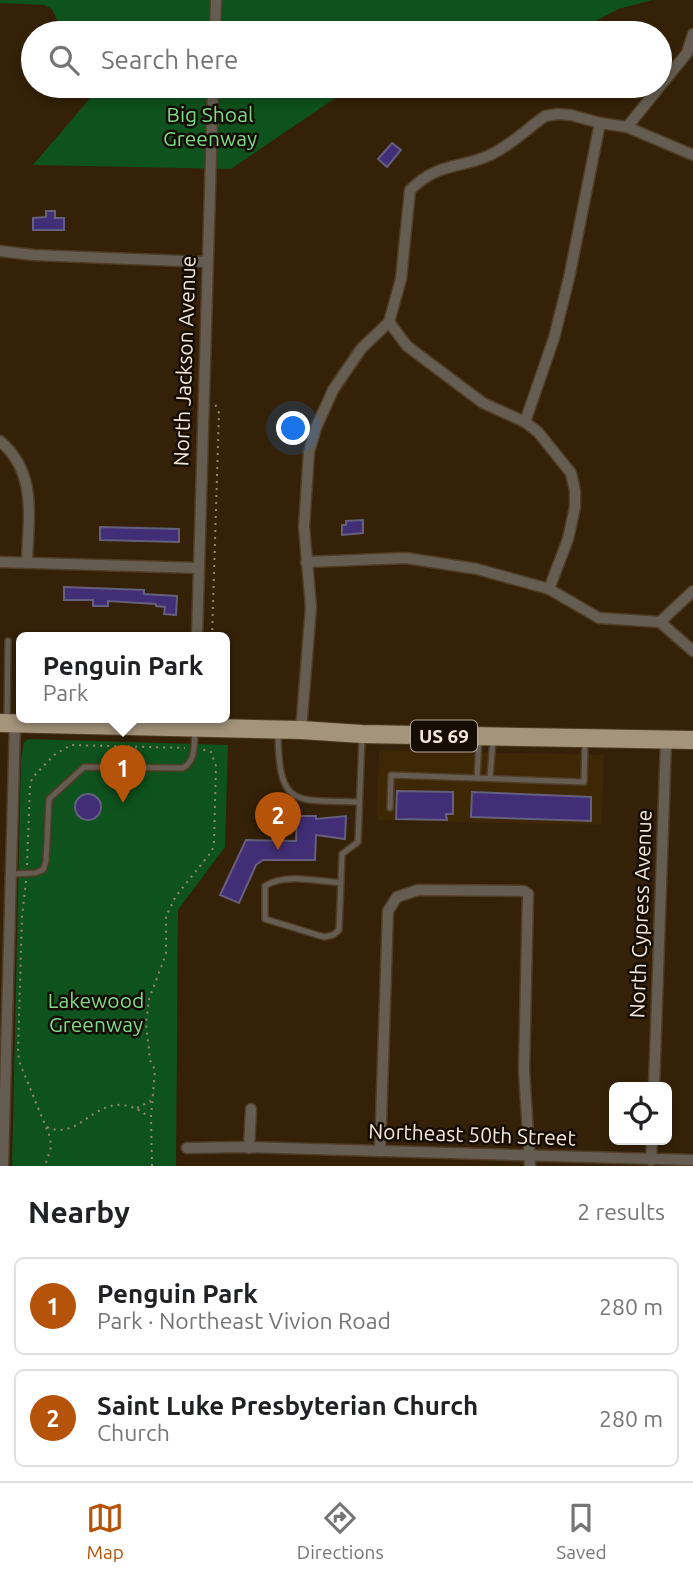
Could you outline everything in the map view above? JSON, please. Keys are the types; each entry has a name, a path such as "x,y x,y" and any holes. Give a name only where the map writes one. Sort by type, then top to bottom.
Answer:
{"main road":[{"name":"US 69","path":"195,723 362,734 693,740"}],"street":[{"path":"215,21 216,0"},
{"path":"672,72 687,53 693,34"},
{"name":"North Jackson Avenue","path":"197,632 213,98"},
{"path":"627,127 651,98"},
{"path":"300,730 311,607 306,562 305,492 309,452 316,428 333,390 361,349 389,322 401,279 410,190 432,172 488,156 551,114 570,115 627,127 693,155"},
{"path":"525,422 554,338 569,278 600,123"},
{"path":"0,251 33,256 207,262"},
{"path":"389,322 407,346 484,403 525,422 538,432 570,473 575,491 575,507 568,539 549,589"},
{"path":"0,441 14,454 26,480 27,563"},
{"path":"306,562 418,559 477,569 549,589 599,618 660,622 693,651"},
{"path":"0,562 199,568"},
{"path":"660,622 693,591"},
{"path":"3,1166 4,953 10,874 6,822 7,723"},
{"name":"North Cypress Avenue","path":"654,1082 666,741"},
{"path":"530,1161 524,1070 527,894 537,885"},
{"path":"380,1151 388,911 397,897 418,890 524,891 527,894"},
{"path":"249,1148 251,1109"},
{"path":"651,1160 652,1145"},
{"name":"Northeast 50th Street","path":"187,1148 380,1151 530,1161 693,1160"}],"lane":[{"path":"7,723 8,640"},
{"path":"10,874 43,870 46,861 49,799 84,767 183,768 189,765 194,748 195,723"},
{"path":"278,730 278,764 283,783 292,795 307,800 359,802"},
{"path":"341,883 280,879 268,883 265,886 265,919 324,937 339,930 341,883 342,854 358,842 362,734"},
{"path":"477,778 486,737"},
{"path":"486,737 490,778"},
{"path":"390,808 391,775 584,782 585,739"}],"path":[{"path":"212,632 219,413 214,402"},
{"path":"45,1166 51,1147 46,1126 19,1061 22,917 32,778 54,755 71,745 181,748"},
{"path":"152,1166 151,1119 155,1070 150,1060 146,1023 149,999 166,954 166,916 176,896 212,851 214,842 215,757 206,750 194,748"},
{"path":"136,1108 144,1106 152,1099"},
{"path":"46,1126 56,1131 65,1131 100,1109 124,1104 136,1108 151,1119"}],"shaded area":[{"path":"379,750 604,755 602,825 377,820"}],"green space":[{"path":"0,0 653,0 618,9 596,21 58,21 52,9 44,5 0,3"},
{"name":"Big Shoal Greenway","path":"90,98 335,98 231,169 33,165"},
{"name":"Lakewood Greenway","path":"29,739 228,745 225,847 178,910 176,1166 12,1166 21,759 24,742"}],"building":[{"path":"392,143 401,150 387,167 378,159"},
{"path":"46,211 55,211 55,218 64,218 64,230 33,230 33,218 46,217"},
{"path":"363,520 363,533 342,535 342,525 346,525 346,521"},
{"path":"100,527 179,529 179,542 100,540"},
{"path":"64,587 144,590 144,594 177,596 176,615 164,614 165,607 156,604 108,601 108,606 93,606 93,600 64,600"},
{"path":"397,791 453,792 453,814 446,814 447,820 396,819"},
{"path":"472,792 591,797 591,821 471,817"},
{"path":"88,794 97,798 101,807 97,816 88,820 79,816 75,807 79,798"},
{"path":"297,816 316,816 316,819 346,816 345,839 316,835 315,860 263,860 256,865 239,903 220,895 246,840 296,841"}],"place":[{"name":"Penguin Park","path":"123,803"},
{"name":"Saint Luke Presbyterian Church","path":"278,850"}]}
